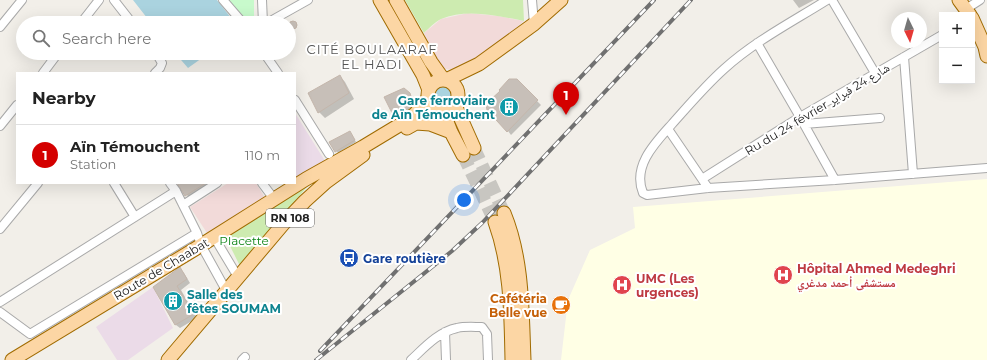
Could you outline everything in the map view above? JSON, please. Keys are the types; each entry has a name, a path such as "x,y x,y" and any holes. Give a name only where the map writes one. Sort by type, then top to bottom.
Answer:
{"main road":[{"path":"380,0 422,75 433,106 441,109 449,108 467,77 480,64 534,24 561,0"},
{"path":"396,0 431,62 441,76 453,84 456,97 474,148"},
{"path":"967,11 986,47 987,56"},
{"path":"429,94 434,83 446,80 480,64"},
{"name":"Route de Chaabat","path":"12,360 199,239 214,237 274,199 406,121 415,114 429,94"},
{"path":"441,109 463,155"},
{"name":"RN 108","path":"168,360 284,223 305,201 326,182 367,153 441,109"},
{"path":"416,123 437,126 451,132"},
{"path":"512,360 508,277 499,217 511,233 521,284 524,360"}],"street":[{"path":"0,27 22,0"},
{"path":"86,16 99,0"},
{"path":"114,0 127,16"},
{"path":"223,0 237,16"},
{"path":"262,0 263,16"},
{"path":"279,16 308,0"},
{"path":"532,0 534,24"},
{"path":"827,0 757,43 725,68 703,88 652,149 640,170 641,188 643,192 647,195 708,188 987,168"},
{"path":"832,0 875,73"},
{"path":"967,11 980,0"},
{"name":"Ru du 24 février شارع 24 فبراير","path":"702,179 800,116 939,37"},
{"path":"757,43 800,116 835,180"},
{"path":"904,57 913,174"},
{"path":"43,72 52,60"},
{"path":"156,72 161,66 162,62 161,60"},
{"path":"269,60 277,72"},
{"path":"296,102 329,154"},
{"path":"0,126 16,106"},
{"path":"804,124 880,118"},
{"path":"668,129 708,188"},
{"path":"0,229 37,184"},
{"path":"115,184 135,217"},
{"path":"171,184 176,191 227,292"},
{"path":"183,205 215,184"},
{"path":"263,184 274,199"},
{"path":"0,302 176,191"},
{"path":"214,237 238,277"},
{"path":"0,312 30,334 199,239"},
{"path":"411,360 432,341 446,332 457,328 482,327 486,334 488,360"},
{"path":"446,332 446,360"}],"shaded area":[{"path":"468,13 498,16 524,21 482,57 457,71 440,68 424,33 441,19"},
{"path":"296,115 325,161 296,177"},
{"name":"Hôpital Ahmed Medeghri مستشفى أحمد مدغري","path":"987,179 987,360 561,360 568,300 590,250 635,228 633,207"},
{"path":"226,184 257,184 265,198 207,233 190,207"},
{"path":"153,287 173,328 128,360 117,360 96,327"}],"green space":[{"path":"229,0 254,0 254,16 241,16"},
{"path":"405,0 523,0 524,21 482,14 461,14 441,19 434,23 424,33"},
{"name":"Placette","path":"310,183 241,268 225,236"}],"water":[{"path":"133,0 217,0 230,16 146,16"},
{"path":"181,60 199,60 188,68"},
{"path":"443,85 451,88 454,96 451,104 443,107 435,104 432,96 435,88"}],"building":[{"path":"340,75 349,93 318,113 308,93"},
{"name":"Gare ferroviaire de Aïn Témouchent","path":"509,79 517,79 538,100 507,132 487,110 486,104 500,91 499,90"},
{"path":"404,88 410,93 413,103 404,113 394,117 384,97"},
{"path":"350,131 355,140 335,152 329,142"},
{"path":"178,184 204,184 185,196"},
{"name":"Salle des fêtes SOUMAM","path":"180,267 187,279 177,286 194,314 175,325 153,287"},
{"name":"Cafétéria Belle vue","path":"558,300 566,302 564,311 555,309"}],"tunnel":[{"path":"474,148 504,213"},
{"path":"463,155 495,222"}],"railway":[{"path":"320,351 654,0"},
{"path":"316,360 452,251 482,223 691,0"}],"place":[{"name":"Gare ferroviaire de Aïn Témouchent","path":"509,107"},
{"name":"Aïn Témouchent","path":"566,115"},
{"name":"Gare routière","path":"349,258"},
{"name":"Hôpital Ahmed Medeghri مستشفى أحمد مدغري","path":"783,275"},
{"name":"UMC (Les urgences)","path":"622,285"},
{"name":"Salle des fêtes SOUMAM","path":"173,301"},
{"name":"Cafétéria Belle vue","path":"561,305"}],"district":[{"name":"CITÉ BOULAARAF EL HADI","path":"372,56"}]}
